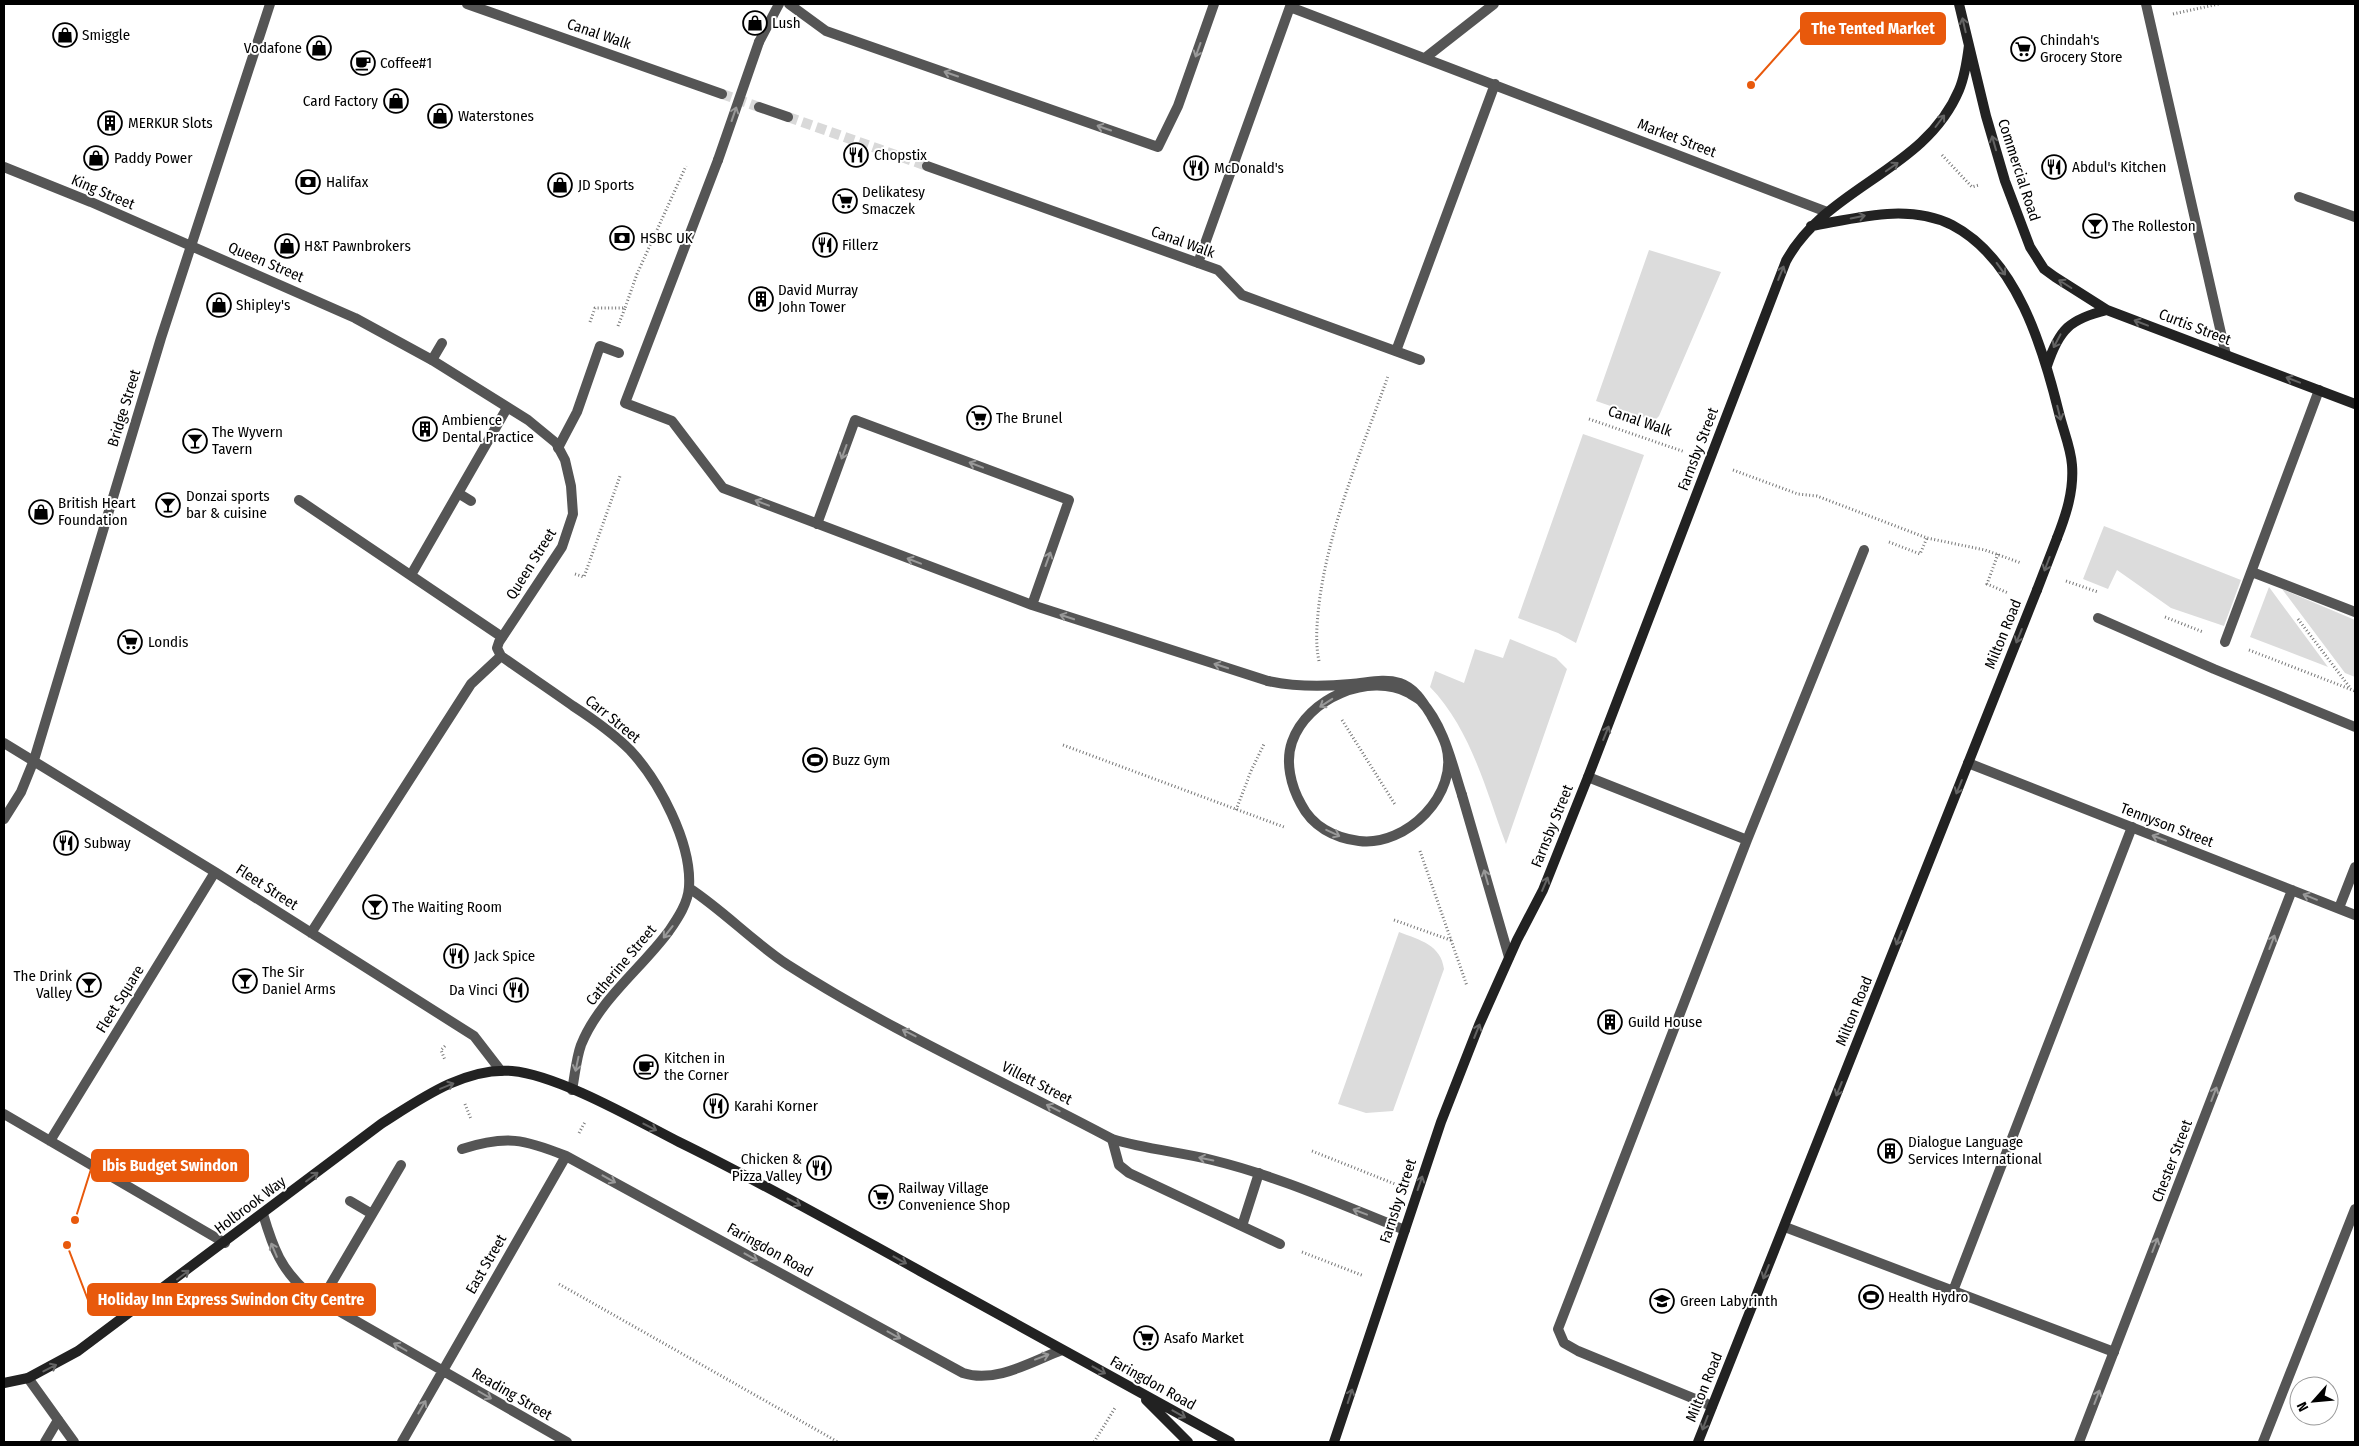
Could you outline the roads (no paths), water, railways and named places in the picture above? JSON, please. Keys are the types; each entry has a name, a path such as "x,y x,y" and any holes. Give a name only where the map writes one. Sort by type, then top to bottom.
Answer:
{"street":[{"name":"Bridge Street","path":"4,819 21,792 34,760 109,506 190,246 270,4"},
{"name":"Canal Walk","path":"466,4 722,94"},
{"path":"779,4 759,42 718,160 626,403 672,421 723,488 1032,605 1268,681 1307,688 1377,680 1401,683 1420,696 1425,704 1429,712 1434,720 1442,738 1446,746 1446,754 1447,768 1443,787 1435,802 1399,834 1384,839 1360,841 1332,835 1307,816 1294,790 1289,761 1292,741 1312,712 1345,692 1363,685 1398,688 1421,700 1426,707 1431,715 1436,722 1442,737 1444,745 1447,753 1462,795 1509,957"},
{"path":"789,4 826,31 1158,147 1178,106 1214,4"},
{"path":"1425,58 1494,4"},
{"name":"Commercial Road","path":"1959,4 2004,178 2019,222 2037,260 2055,277 2107,310"},
{"path":"2146,4 2226,355"},
{"path":"1198,263 1291,5"},
{"name":"Market Street","path":"1291,5 1827,212"},
{"name":"Farnsby Street","path":"1334,1442 1441,1122 1509,957 1542,890 1588,777 1786,260 1810,227 1827,212 1907,156 1926,138 1954,100 1964,76 1969,46"},
{"path":"1396,351 1495,84"},
{"path":"759,107 788,117"},
{"name":"Canal Walk","path":"927,166 1218,270 1242,295 1420,360"},
{"name":"King Street","path":"4,167 190,246"},
{"path":"2299,196 2355,217"},
{"path":"1810,227 1884,214 1918,214 1952,225 1984,248 2009,279 2018,294 2047,366"},
{"name":"Queen Street","path":"190,246 325,304 432,360 546,433 558,448 565,460 571,486 573,514 568,531 562,547 502,637"},
{"path":"2047,366 2064,330 2079,318 2107,310"},
{"name":"Curtis Street","path":"2107,310 2355,404"},
{"path":"432,360 442,343"},
{"path":"558,448 577,412 600,346 619,352"},
{"name":"Milton Road","path":"1698,1442 2065,516 2072,486 2072,463 2047,366"},
{"path":"2225,642 2319,390"},
{"path":"411,576 507,408"},
{"path":"817,524 855,420 1069,500 1032,605"},
{"path":"458,493 471,501"},
{"path":"299,500 502,637 497,648 501,656 471,684 311,933"},
{"path":"1712,1406 1578,1351 1564,1343 1558,1329 1748,840 1864,550"},
{"path":"2252,572 2355,612"},
{"path":"2098,618 2214,670 2355,727"},
{"name":"Carr Street","path":"501,656 607,729 631,751 656,787 677,826 688,860 689,888"},
{"name":"Fleet Street","path":"4,743 215,872 474,1036 501,1071"},
{"name":"Tennyson Street","path":"1968,763 2355,915"},
{"path":"1588,777 1748,840"},
{"path":"1953,1291 2132,827"},
{"path":"2339,908 2355,867"},
{"name":"Fleet Square","path":"50,1141 215,872"},
{"name":"Catherine Street","path":"572,1090 581,1045 593,1023 607,1002 668,932 684,907 689,888"},
{"name":"Villett Street","path":"689,888 708,900 766,949 818,983 878,1017 1112,1139 1136,1146 1212,1160 1259,1173 1405,1230"},
{"name":"Chester Street","path":"2079,1442 2292,890"},
{"name":"Holbrook Way","path":"4,1383 28,1378 78,1351 225,1243 381,1124 437,1090 466,1078 501,1071 523,1072"},
{"name":"Faringdon Road","path":"523,1072 597,1101 712,1158 1230,1442"},
{"path":"4,1114 225,1243"},
{"path":"1112,1139 1119,1165 1129,1173 1280,1244"},
{"name":"Faringdon Road","path":"462,1149 481,1143 504,1140 535,1143 566,1156 963,1373 984,1377 994,1376 1062,1350"},
{"name":"East Street","path":"402,1442 566,1156"},
{"path":"321,1301 401,1164"},
{"path":"1242,1226 1259,1173"},
{"path":"350,1202 372,1214"},
{"path":"2263,1442 2355,1208"},
{"name":"Reading Street","path":"263,1214 271,1244 282,1265 293,1280 321,1301 567,1442"},
{"path":"1784,1227 2114,1352"},
{"path":"28,1378 74,1442"},
{"path":"1132,1388 1188,1442"},
{"path":"45,1442 58,1420"}],"tunnel":[{"path":"722,94 759,107"},
{"path":"788,117 927,166"}],"place":[{"name":"Lush","path":"755,23"},
{"name":"Smiggle","path":"65,35"},
{"name":"Vodafone","path":"319,48"},
{"name":"Chindah's Grocery Store","path":"2023,49"},
{"name":"Coffee#1","path":"363,63"},
{"name":"The Tented Market","path":"1751,85"},
{"name":"Card Factory","path":"396,101"},
{"name":"Waterstones","path":"440,116"},
{"name":"MERKUR Slots","path":"110,123"},
{"name":"Chopstix","path":"856,155"},
{"name":"Paddy Power","path":"96,158"},
{"name":"Abdul's Kitchen","path":"2054,167"},
{"name":"McDonald's","path":"1196,168"},
{"name":"Halifax","path":"308,182"},
{"name":"JD Sports","path":"560,185"},
{"name":"Delikatesy Smaczek","path":"845,201"},
{"name":"The Rolleston","path":"2095,226"},
{"name":"HSBC UK","path":"622,238"},
{"name":"Fillerz","path":"825,245"},
{"name":"H&T Pawnbrokers","path":"287,246"},
{"name":"David Murray John Tower","path":"761,299"},
{"name":"Shipley's","path":"219,305"},
{"name":"The Brunel","path":"979,418"},
{"name":"Ambience Dental Practice","path":"425,429"},
{"name":"The Wyvern Tavern","path":"195,441"},
{"name":"Donzai sports bar & cuisine","path":"168,505"},
{"name":"British Heart Foundation","path":"41,512"},
{"name":"Londis","path":"130,642"},
{"name":"Buzz Gym","path":"815,760"},
{"name":"Subway","path":"66,843"},
{"name":"The Waiting Room","path":"375,907"},
{"name":"Jack Spice","path":"456,956"},
{"name":"The Sir Daniel Arms","path":"245,981"},
{"name":"The Drink Valley","path":"89,985"},
{"name":"Da Vinci","path":"516,990"},
{"name":"Guild House","path":"1610,1022"},
{"name":"Kitchen in the Corner","path":"646,1067"},
{"name":"Karahi Korner","path":"716,1106"},
{"name":"Dialogue Language Services International","path":"1890,1151"},
{"name":"Chicken & Pizza Valley","path":"819,1168"},
{"name":"Railway Village Convenience Shop","path":"881,1197"},
{"name":"Ibis Budget Swindon","path":"75,1220"},
{"name":"Holiday Inn Express Swindon City Centre","path":"67,1245"},
{"name":"Health Hydro","path":"1871,1297"},
{"name":"Green Labyrinth","path":"1662,1301"},
{"name":"Asafo Market","path":"1146,1338"}]}
